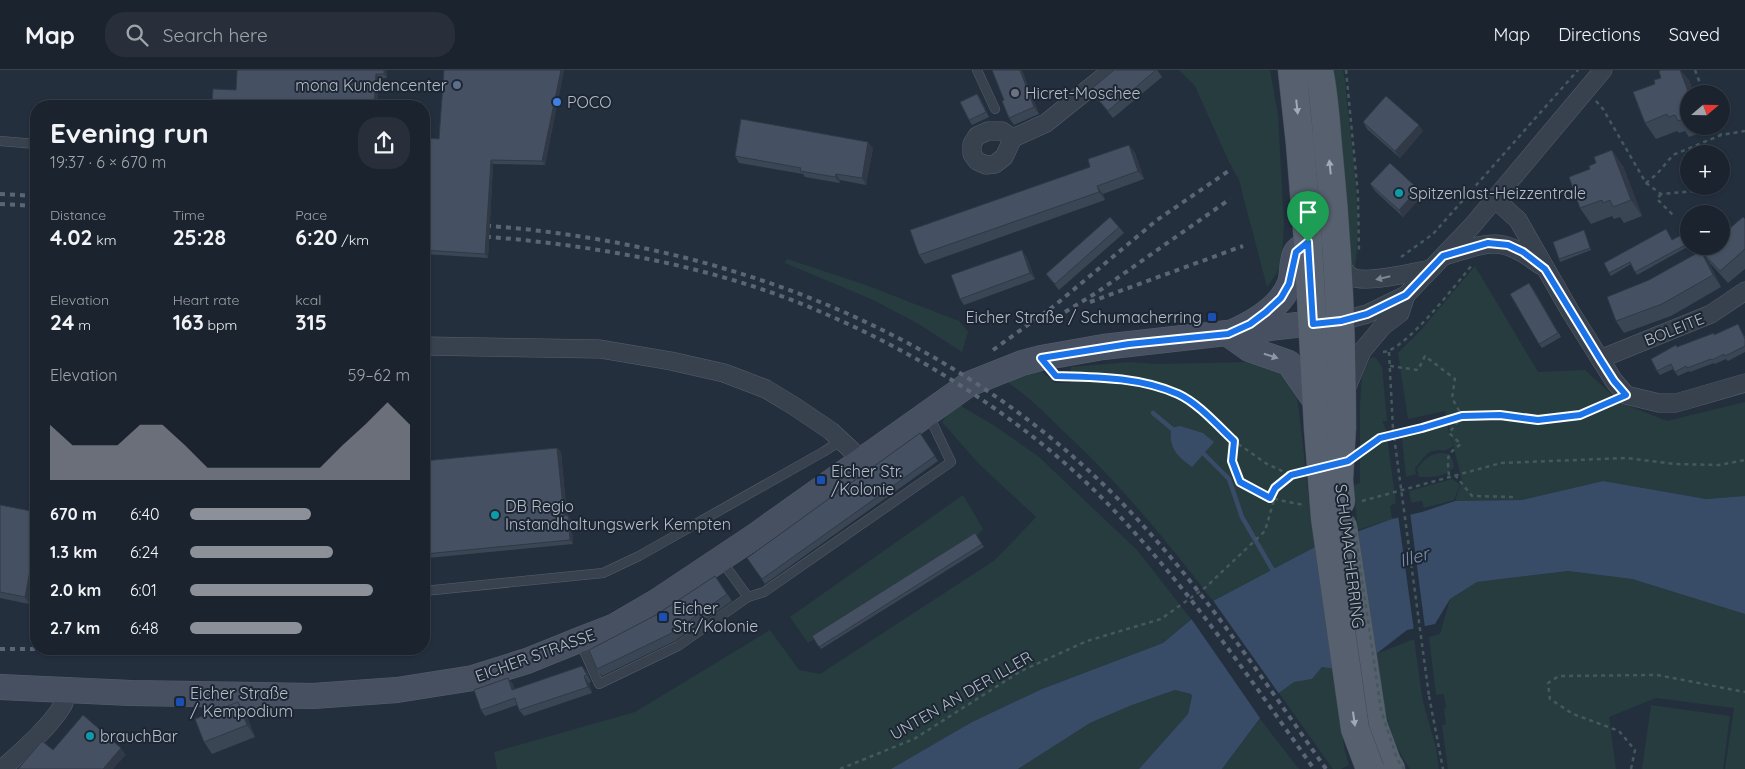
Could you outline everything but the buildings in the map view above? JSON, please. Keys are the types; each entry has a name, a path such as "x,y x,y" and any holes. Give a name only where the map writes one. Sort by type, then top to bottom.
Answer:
{"main road":[{"name":"SCHUMACHERRING","path":"1292,70 1300,144 1313,324 1339,480 1343,526 1373,724 1391,769"},
{"name":"SCHUMACHERRING","path":"1319,70 1333,193 1341,321 1329,414 1325,518 1356,729 1370,769"}],"street":[{"path":"1013,138 1046,123 1112,70"},
{"path":"1341,321 1367,314 1406,295 1495,199 1603,70"},
{"path":"1495,199 1518,220 1545,269 1600,359 1614,381 1626,395 1659,403 1676,403 1745,383"},
{"path":"1228,334 1250,324 1281,298 1289,284 1296,252 1308,242"},
{"path":"1443,256 1488,243 1508,245 1523,252 1545,269"},
{"path":"1337,258 1348,275 1353,278 1374,280 1431,269"},
{"name":"BOLEITE","path":"1600,359 1711,314 1745,291"},
{"path":"1228,334 1249,349 1289,363 1329,414 1362,351 1383,326 1400,313 1406,295"},
{"name":"EICHER STRASSE","path":"0,687 313,696 397,690 473,678 527,661 615,626 656,602 720,560 969,384 1014,366 1041,358 1129,344 1341,321"},
{"path":"430,346 600,349 671,361 724,373 766,389 794,406 842,440 862,460"},
{"path":"2,769 26,748 64,704 67,690"}],"lane":[{"path":"977,70 995,109"},
{"path":"0,141 30,144"},
{"path":"579,640 599,684 678,646 748,597 764,592 951,462 927,412"},
{"path":"430,590 603,573 639,556 842,440"},
{"path":"720,560 748,597"}],"path":[{"path":"1396,261 1433,234 1578,70"},
{"path":"1695,70 1701,85"},
{"path":"1586,89 1604,109 1646,183 1661,194 1680,192"},
{"path":"1730,134 1745,131"},
{"path":"1646,183 1657,174 1673,155 1721,135"},
{"path":"1661,194 1657,199 1673,215"},
{"path":"1443,769 1430,696 1393,429 1389,352 1417,329 1458,282 1488,243"},
{"path":"1390,366 1418,370 1425,356 1455,379 1452,398 1462,416"},
{"path":"1041,358 1056,376 1135,380 1179,394 1206,414 1234,441 1267,464 1291,475"},
{"path":"1360,452 1380,438 1462,416 1500,415 1538,420 1580,415 1626,395"},
{"path":"1450,477 1448,458 1450,452 1461,444 1449,433 1462,416"},
{"path":"1234,441 1232,461 1240,482 1270,498 1275,488 1291,475 1309,471"},
{"path":"1366,500 1501,463 1626,458 1674,464 1719,465 1745,460"},
{"path":"1454,475 1472,496 1514,497"},
{"name":"UNTEN AN DER ILLER","path":"840,769 914,739 1021,670 1087,641 1161,619 1206,587 1265,531 1274,500 1270,498"},
{"path":"1352,511 1381,710 1397,759 1404,769"},
{"path":"1630,769 1635,750 1619,731 1573,714 1557,704 1550,698 1548,683 1559,676 1657,675 1745,692"}],"green space":[{"path":"1179,70 1270,70 1278,115 1284,224 1282,256 1277,273 1267,287 1239,180 1195,86"},
{"path":"1325,70 1343,70 1345,81 1357,198 1358,222 1355,267 1348,266"},
{"path":"787,259 863,284 959,321 968,332 962,352 917,323 871,299 785,263"},
{"path":"1475,266 1538,372 1585,370 1621,403 1667,421 1745,402 1745,496 1706,499 1603,481 1522,500 1455,501 1462,481 1445,411 1408,419 1398,353 1420,331"},
{"path":"1375,357 1382,367 1387,421 1382,421 1386,430 1396,503 1390,506 1392,519 1358,530 1353,485 1360,483 1362,377 1370,358"},
{"path":"1129,362 1157,364 1253,362 1277,371 1295,386 1315,547 1213,601 1159,533 1101,468 1041,409 1006,381 1025,373 1041,371 1055,383 1071,383 1071,367"},
{"path":"956,403 995,426 1039,457 1137,550 1191,619 1163,643 1042,689 972,722 891,769 497,769 494,752 635,712 770,630 799,670 820,674 995,560 1036,517 979,464 942,422"},
{"path":"1447,424 1453,446 1447,450 1430,452 1415,468 1416,474 1406,477 1402,437"},
{"path":"1442,453 1449,454 1454,467 1442,475 1419,477 1417,469 1422,462 1430,456"},
{"path":"1452,479 1460,485 1454,500 1424,508 1422,501 1411,503 1409,491"},
{"path":"963,495 983,529 977,536 808,643 790,617"},
{"path":"1568,571 1632,579 1745,614 1745,769 1725,769 1734,708 1656,698 1609,717 1616,769 1448,769 1442,726 1446,724 1444,694 1436,695 1429,637 1440,634 1450,599 1477,582"},
{"path":"1414,639 1423,702 1436,748 1439,769 1410,769 1395,742 1383,699 1376,654"},
{"path":"1322,667 1335,669 1344,747 1349,765 1341,769 1333,769 1279,693 1294,682 1312,679"},
{"path":"1175,690 1191,694 1188,714 1139,769 1018,769 1090,723 1132,705"},
{"path":"1651,705 1730,716 1723,769 1642,769"},
{"path":"1260,719 1299,769 1222,769"}],"water":[{"path":"1180,426 1203,433 1214,442 1192,467 1178,455 1171,441 1171,428"},
{"name":"Iller","path":"1603,481 1706,499 1745,496 1745,614 1632,579 1568,571 1477,582 1450,599 1435,624 1407,630 1376,654 1335,669 1322,667 1312,679 1294,682 1279,693 1222,769 1139,769 1188,714 1191,694 1175,690 1132,705 1090,723 1018,769 891,769 972,722 1042,689 1163,643 1213,601 1315,547 1392,519 1422,512 1455,501 1522,500"}],"pier":[{"path":"1410,512 1425,628 1414,631 1398,515"},
{"path":"1212,599 1280,695 1262,721 1190,617"}],"waterway":[{"path":"1153,413 1171,428"},
{"path":"1204,454 1229,479 1242,517 1275,574"}],"railway":[{"path":"993,350 1054,306 1157,220 1230,170"},
{"path":"0,194 30,196"},
{"path":"1065,312 1096,293 1230,199"},
{"path":"0,204 30,206"},
{"path":"476,225 566,234 655,251 742,274 826,305 907,343 984,388 1056,442 1123,504 1151,535 1178,566 1229,632 1326,769"},
{"path":"476,236 608,251 696,270 739,282 781,296 844,322 910,356 974,394 1038,441 1080,476 1135,533 1215,631 1314,769"},
{"path":"1090,302 1243,246"},
{"path":"0,649 30,649"}],"place":[{"name":"mona Kundencenter","path":"457,85"},
{"name":"Hicret-Moschee","path":"1015,93"},
{"name":"POCO","path":"557,102"},
{"name":"Spitzenlast-Heizzentrale","path":"1399,193"},
{"name":"Eicher Straße / Schumacherring","path":"1212,317"},
{"name":"Eicher Str. /Kolonie","path":"821,480"},
{"name":"DB Regio Instandhaltungswerk Kempten","path":"495,515"},
{"name":"Eicher Str./Kolonie","path":"663,617"},
{"name":"Eicher Straße / Kempodium","path":"180,702"},
{"name":"brauchBar","path":"90,736"}],"route":[{"path":"1308,242 1313,324 1341,321 1367,314 1406,295 1443,256 1488,243 1508,245 1523,252 1545,269 1614,381 1626,395 1580,415 1538,420 1500,415 1462,416 1380,438 1348,461 1291,475 1275,488 1270,498 1240,482 1232,461 1234,441 1206,414 1179,394 1135,380 1056,376 1041,358 1103,347 1228,334 1250,324 1281,298 1289,284 1296,252 1308,242"}]}
